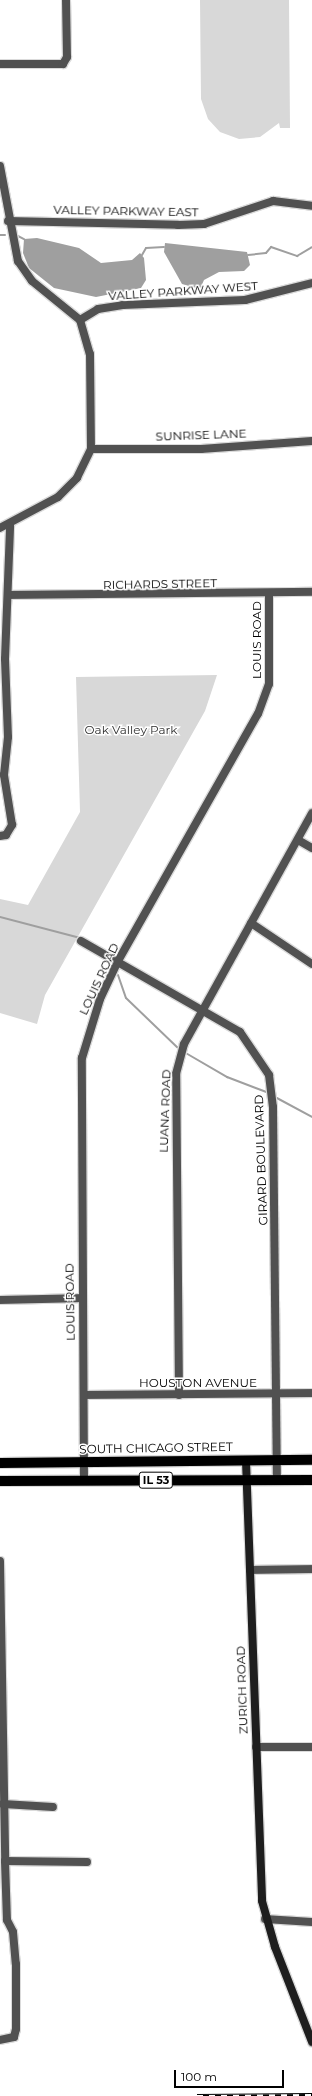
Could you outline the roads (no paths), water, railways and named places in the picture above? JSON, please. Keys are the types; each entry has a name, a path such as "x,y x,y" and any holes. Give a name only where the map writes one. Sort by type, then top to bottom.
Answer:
{"main road":[{"name":"SOUTH CHICAGO STREET","path":"0,1463 312,1460"},
{"name":"IL 53","path":"0,1481 312,1480"}],"street":[{"path":"0,64 63,64 67,57 66,0"},
{"path":"0,166 8,221 18,261 32,281 80,320 90,354 91,449 77,478 58,497 10,526 0,528"},
{"name":"VALLEY PARKWAY EAST","path":"8,221 178,225 204,224 273,201 312,206"},
{"name":"VALLEY PARKWAY WEST","path":"80,320 98,309 123,305 245,300 312,284"},
{"name":"SUNRISE LANE","path":"91,449 201,450 312,441"},
{"path":"0,836 6,835 12,826 4,775 8,737 2,659 8,595 10,526"},
{"name":"RICHARDS STREET","path":"8,595 312,592"},
{"name":"LOUIS ROAD","path":"84,1481 82,1058 100,999 118,961 258,714 269,684 269,593"},
{"name":"LUANA ROAD","path":"179,1395 176,1074 184,1044 202,1009 312,813"},
{"path":"298,840 312,848"},
{"path":"251,923 312,964"},
{"name":"GIRARD BOULEVARD","path":"81,942 118,961 240,1032 269,1075 273,1107 278,1480"},
{"path":"0,1300 82,1298"},
{"name":"HOUSTON AVENUE","path":"84,1395 312,1393"},
{"name":"ZURICH ROAD","path":"246,1461 260,1884 265,1919 312,2042"},
{"path":"0,1561 0,1698 4,1862 3,1921 12,1932 16,1964 14,2037 0,2040"},
{"path":"250,1570 312,1569"},
{"path":"256,1747 312,1747"},
{"path":"2,1809 53,1807"},
{"path":"4,1862 87,1862"},
{"path":"265,1919 312,1922"}],"waterway":[{"path":"0,235 5,235"},
{"path":"16,235 24,239"},
{"path":"142,255 146,248 164,247"},
{"path":"248,255 266,253 271,247 297,256 312,247"},
{"path":"0,917 80,938"},
{"path":"118,975 126,998 177,1047"},
{"path":"184,1052 227,1077 269,1093"},
{"path":"275,1097 312,1117"}],"railway":[{"path":"197,2096 312,2095"}],"park label":[{"name":"Oak Valley Park","path":"131,730"}]}
